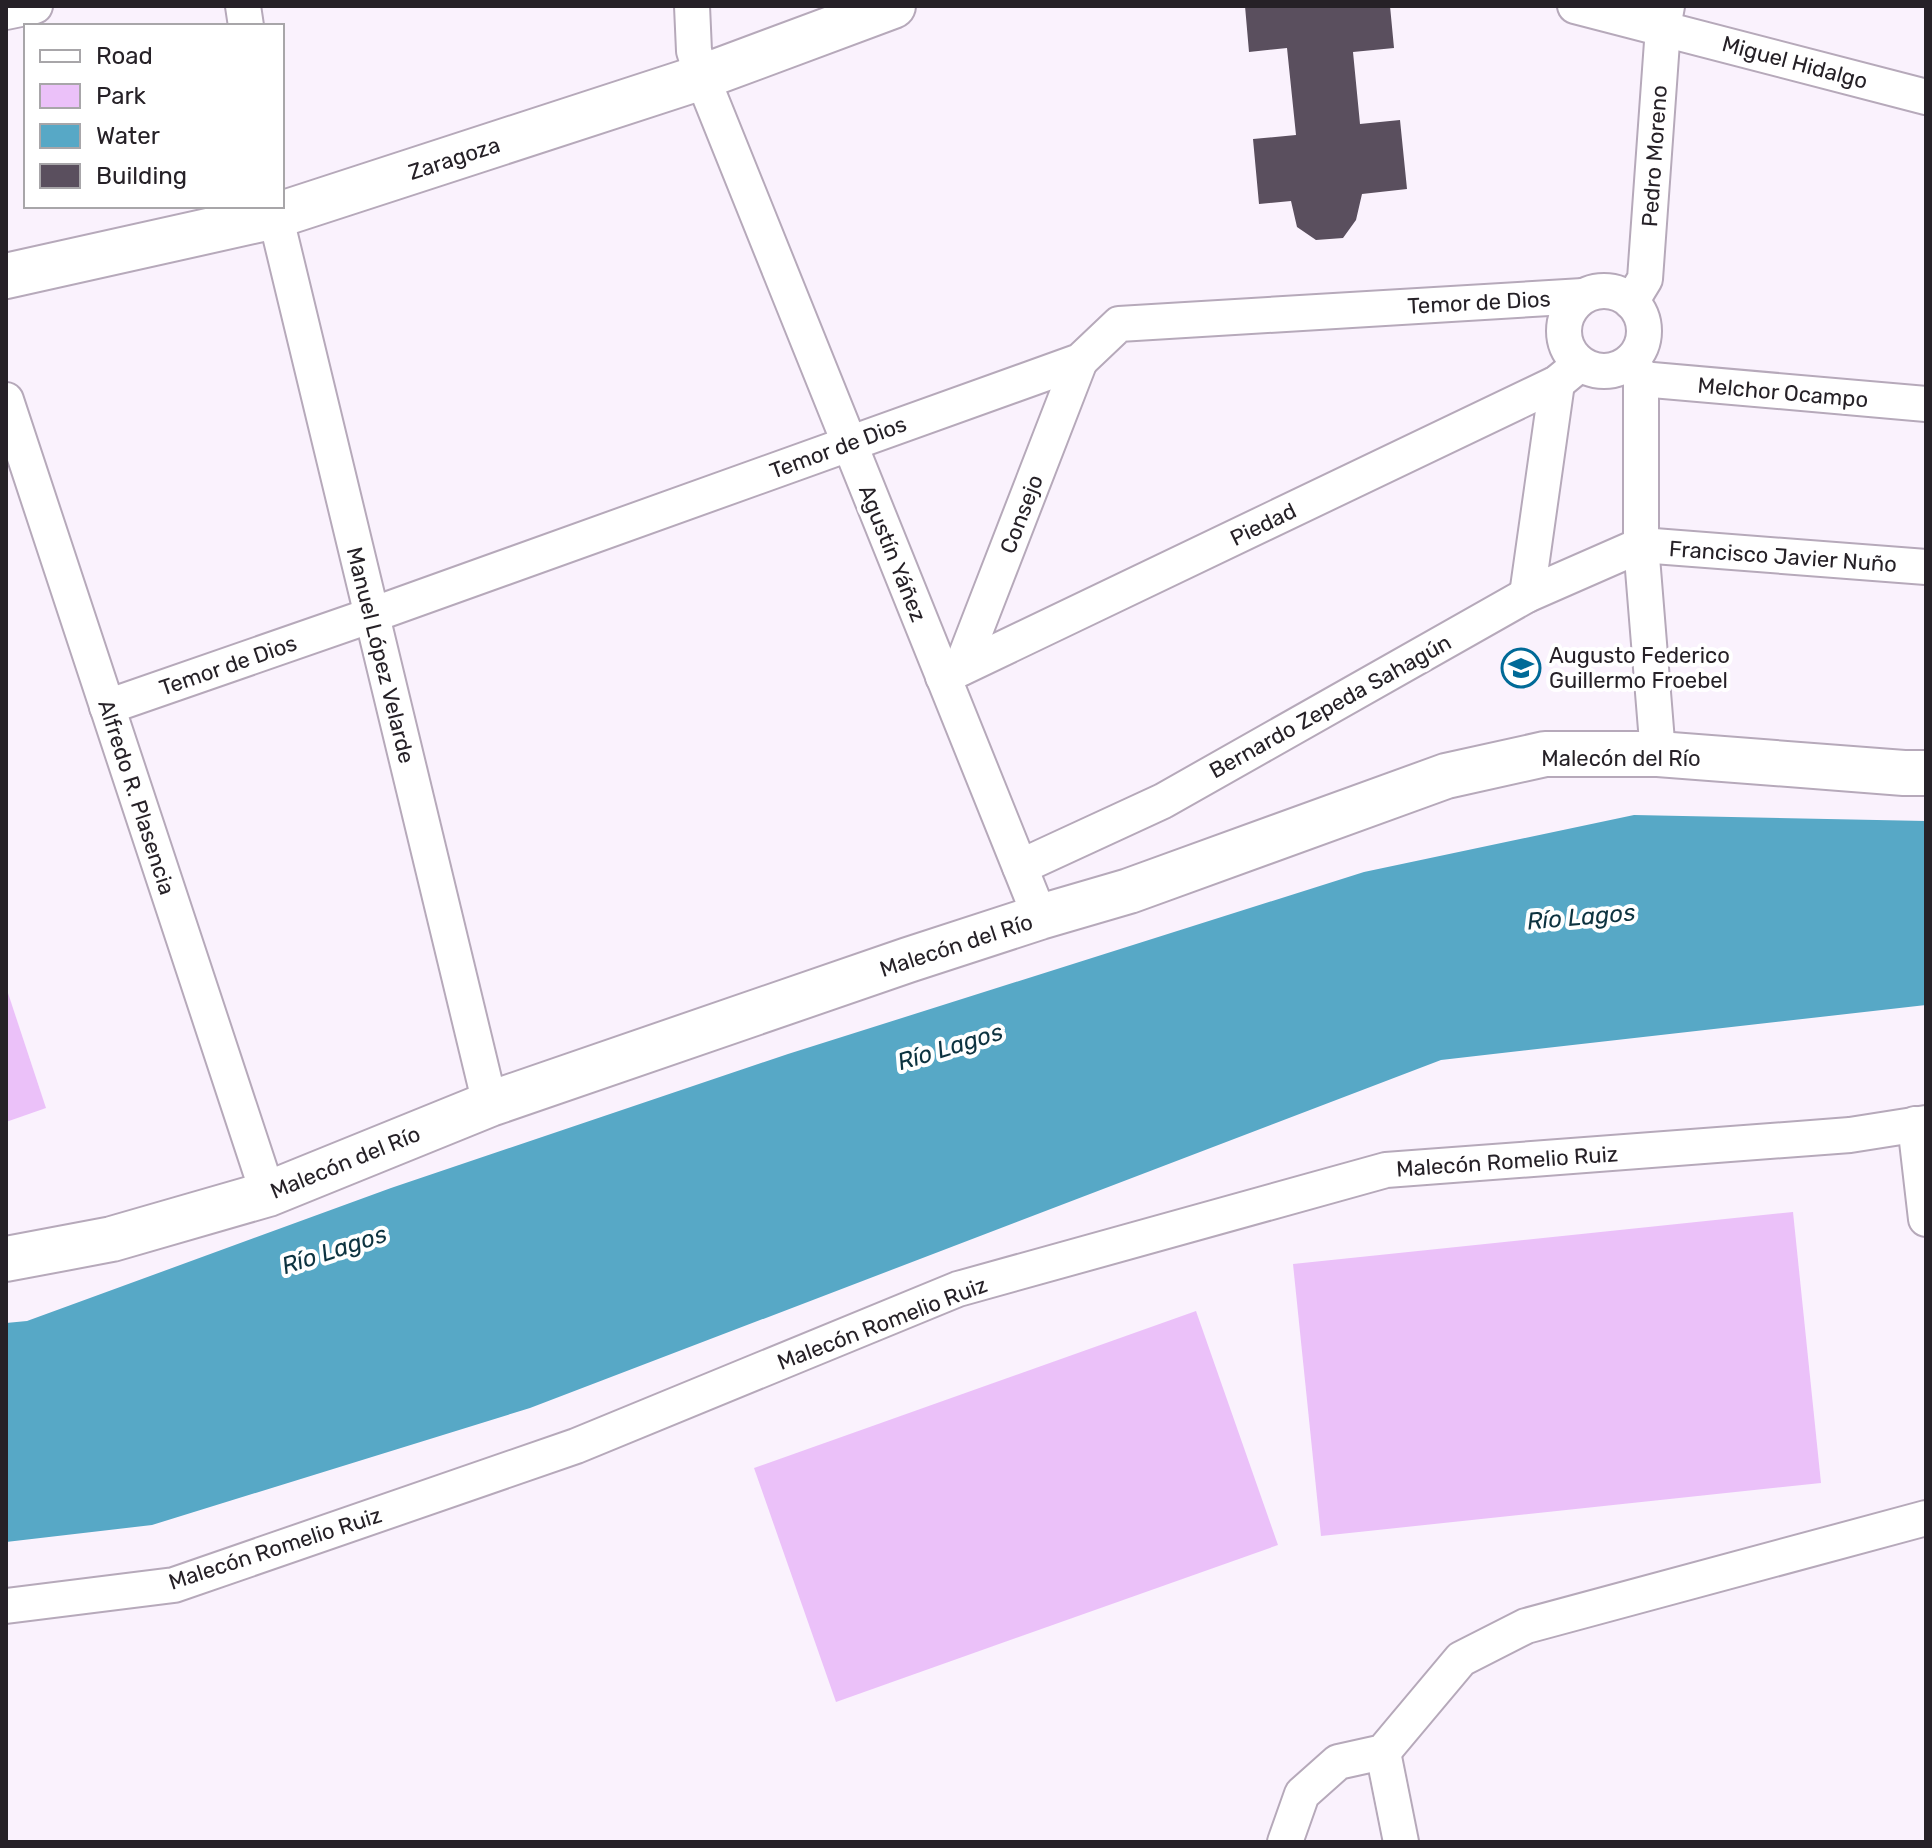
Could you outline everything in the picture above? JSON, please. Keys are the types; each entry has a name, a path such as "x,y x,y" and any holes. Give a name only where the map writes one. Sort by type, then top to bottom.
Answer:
{"street":[{"path":"6,12 35,6"},
{"name":"Agustín Yáñez","path":"692,6 694,51 702,77 849,443 952,672 1040,917"},
{"name":"Zaragoza","path":"284,208 702,77 893,6"},
{"name":"Miguel Hidalgo","path":"1575,6 1665,17 1926,97"},
{"name":"Pedro Moreno","path":"1631,302 1645,279 1665,17"},
{"name":"Zaragoza","path":"6,276 274,211"},
{"name":"Manuel López Velarde","path":"274,211 490,1104"},
{"name":"Temor de Dios","path":"107,707 1080,361 1119,324 1583,296 1608,291 1620,294 1631,302"},
{"path":"1527,595 1571,355 1563,330 1572,305 1583,296"},
{"path":"1631,302 1644,325 1636,370 1641,545 1658,754"},
{"name":"Consejo","path":"952,672 1080,361"},
{"name":"Melchor Ocampo","path":"1568,374 1620,368 1926,404"},
{"name":"Piedad","path":"952,672 1568,374"},
{"name":"Alfredo R. Plasencia","path":"6,400 268,1194"},
{"name":"Francisco Javier Nuño","path":"1641,545 1926,567"},
{"name":"Bernardo Zepeda Sahagún","path":"1020,867 1163,801 1527,595 1641,545"},
{"name":"Malecón del Río","path":"6,1259 112,1239 268,1194 490,1104 893,965 1129,891 1446,776 1545,754 1658,754 1926,773"},
{"path":"1920,1124 1926,1219"},
{"name":"Malecón Romelio Ruiz","path":"6,1606 174,1585 576,1446 958,1289 1386,1170 1850,1135 1920,1124"},
{"path":"1285,1842 1302,1794 1338,1762 1383,1752 1461,1659 1526,1626 1926,1518"},
{"path":"1383,1752 1401,1842"}],"green space":[{"path":"6,987 46,1108 6,1122"},
{"path":"1793,1212 1821,1483 1321,1536 1293,1264"},
{"path":"1196,1311 1278,1545 836,1702 754,1468"}],"water":[{"name":"Río Lagos","path":"1634,815 1926,821 1926,1005 1441,1060 530,1408 152,1525 6,1542 6,1323 27,1321 391,1188 788,1054 1364,872"}],"building":[{"path":"1245,6 1390,6 1394,48 1353,52 1360,124 1400,120 1407,189 1362,194 1356,220 1343,238 1316,240 1297,227 1291,201 1259,204 1253,139 1296,135 1287,48 1249,52"}],"place":[{"name":"Augusto Federico Guillermo Froebel","path":"1521,668"}]}
